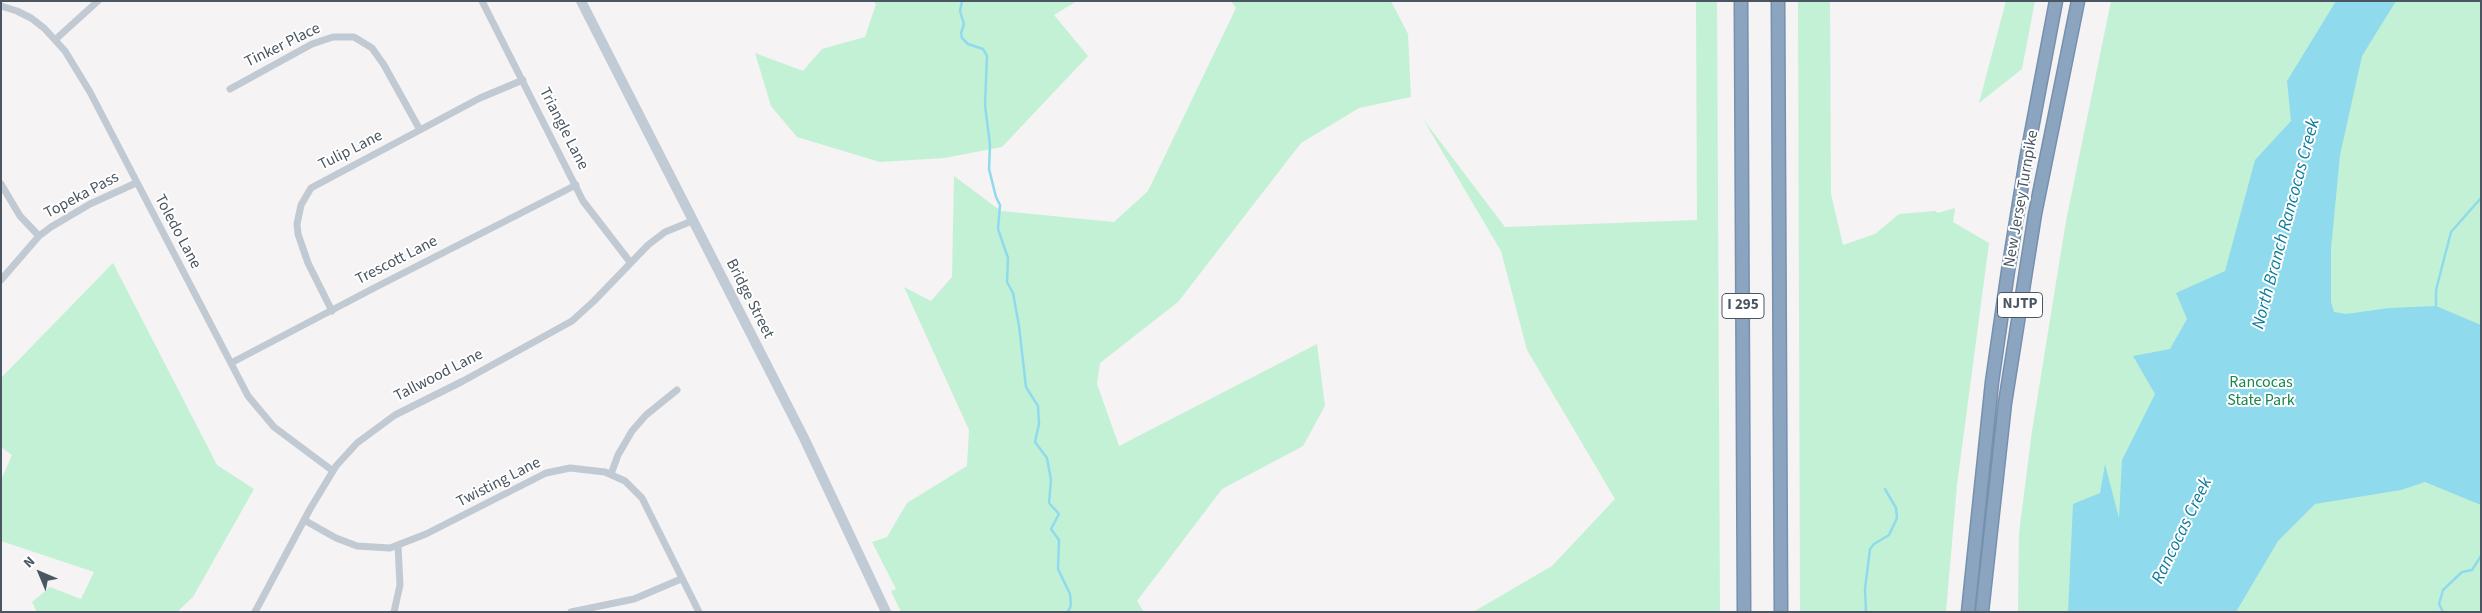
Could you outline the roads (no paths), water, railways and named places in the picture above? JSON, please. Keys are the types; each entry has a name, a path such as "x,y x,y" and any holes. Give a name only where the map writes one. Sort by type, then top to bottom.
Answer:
{"highway":[{"name":"I 295","path":"1741,1 1744,612"},
{"name":"I 295","path":"1778,1 1781,612"},
{"name":"New Jersey Turnpike","path":"1968,612 1991,391 2008,271 2026,160 2056,1"},
{"name":"New Jersey Turnpike","path":"1982,612 2005,403 2033,223 2078,1"}],"main road":[{"name":"Bridge Street","path":"581,1 804,438 886,612"}],"street":[{"path":"56,40 98,1"},
{"name":"Triangle Lane","path":"482,1 590,211 630,262"},
{"name":"Toledo Lane","path":"1,6 31,18 56,40 86,85 248,396 265,418 283,435 333,471"},
{"name":"Tinker Place","path":"230,89 312,44 333,36 354,37 372,48 384,65 420,130"},
{"name":"Tulip Lane","path":"332,311 308,263 298,234 298,215 305,196 311,188 329,176 480,98 523,80"},
{"name":"Topeka Pass","path":"1,280 38,236 70,214 136,183"},
{"path":"1,184 20,216 38,236"},
{"name":"Trescott Lane","path":"231,363 576,185"},
{"name":"Tallwood Lane","path":"255,612 304,520 333,471 357,443 388,419 572,321 594,301 630,262 665,232 692,221"},
{"path":"611,474 618,454 632,431 646,415 677,390"},
{"name":"Twisting Lane","path":"304,520 336,538 358,546 379,549 398,546 453,521 533,479 558,469 582,468 611,474 625,481 642,498 699,612"},
{"path":"394,612 400,585 398,546"},
{"path":"571,612 620,603 650,594 681,579"}],"water":[{"path":"2336,1 2396,1 2362,56 2340,155 2331,249 2331,302 2334,312 2346,314 2389,308 2436,306 2481,325 2481,505 2425,482 2401,490 2315,504 2278,541 2236,612 2068,612 2073,504 2100,493 2105,464 2119,518 2122,460 2155,394 2133,356 2170,349 2187,319 2176,293 2225,271 2255,160 2291,121 2287,81"}],"waterway":[{"path":"962,1 960,11 964,24 961,33 962,38 968,44 983,49 987,56 985,105 990,145 989,169 1000,205 998,229 1008,258 1007,282 1013,293 1019,326 1026,387 1038,406 1039,424 1035,442 1047,458 1051,480 1049,503 1059,514 1051,529 1059,540 1058,569 1070,594 1071,605 1068,612"},
{"path":"2436,308 2436,290 2451,232 2481,198"},
{"path":"1866,612 1865,589 1870,549 1874,544 1889,535 1897,518 1896,508 1885,489"},
{"path":"2443,612 2439,604 2443,590 2462,572 2472,570 2481,556"}],"water label":[{"name":"North Branch Rancocas Creek","path":"2287,224"},
{"name":"Rancocas Creek","path":"2183,531"}],"park label":[{"name":"Rancocas State Park","path":"2261,392"}]}
